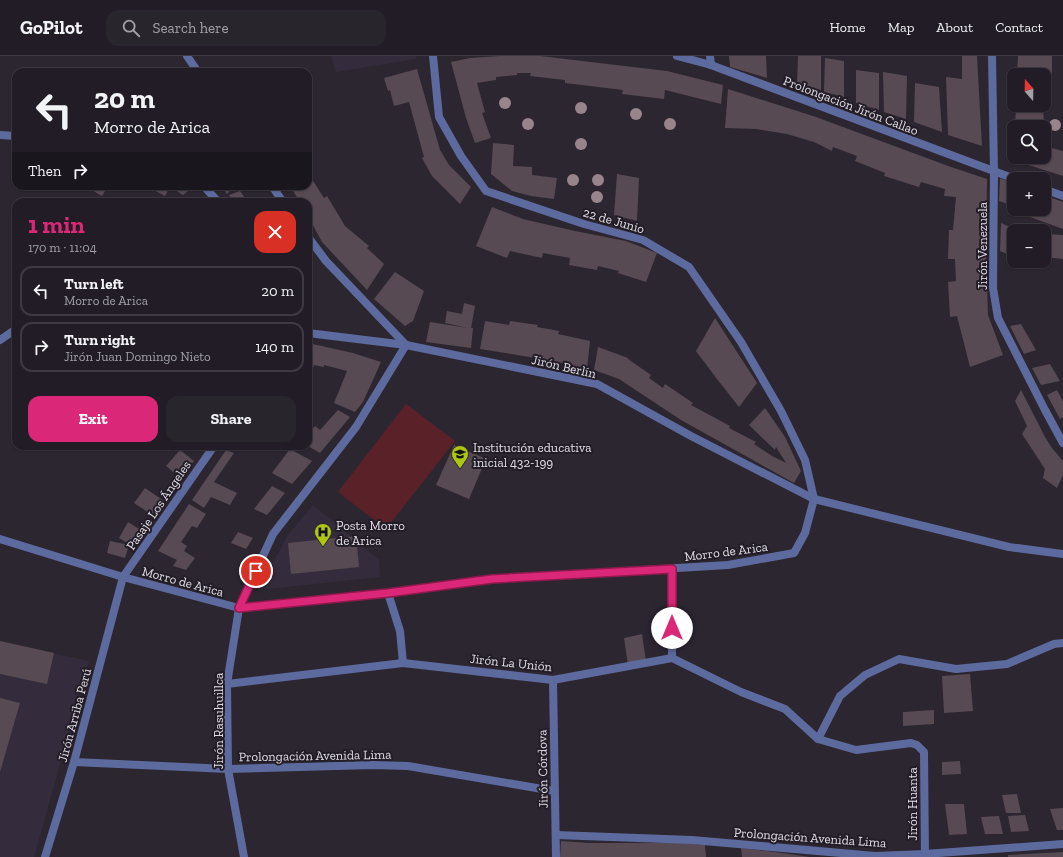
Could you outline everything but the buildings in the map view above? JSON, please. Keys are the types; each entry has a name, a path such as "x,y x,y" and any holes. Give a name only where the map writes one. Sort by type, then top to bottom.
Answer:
{"street":[{"path":"187,56 195,68"},
{"name":"22 de Junio","path":"433,56 439,117 461,156 486,191 584,224 643,240 689,267 742,342 781,411 805,460 814,499"},
{"name":"Prolongación Jirón Callao","path":"677,56 711,65 1007,176"},
{"path":"710,56 711,65"},
{"name":"Jirón Venezuela","path":"992,56 994,172 993,288 998,318 1044,410 1063,443"},
{"path":"0,136 12,136"},
{"path":"208,190 214,198"},
{"path":"1051,192 1063,196"},
{"path":"312,242 326,261 406,345"},
{"path":"0,340 12,332"},
{"name":"Jirón Berlín","path":"312,333 406,345 597,384 691,436 814,499"},
{"name":"Jirón Rasuhuillca","path":"244,857 228,769 227,684 239,608 274,534 356,427 406,345"},
{"name":"Pasaje Los Ángeles","path":"123,577 211,450"},
{"path":"814,499 1009,547 1063,554"},
{"name":"Morro de Arica","path":"0,539 123,577 239,608 388,593 492,579 728,565 794,553 805,533 814,499"},
{"path":"672,569 672,658 741,692 785,709 818,739 840,696 865,675 899,659 956,669 1007,664 1054,644 1063,643"},
{"name":"Jirón Arriba Perú","path":"45,857 74,762 123,577"},
{"path":"388,593 400,631 403,663"},
{"name":"Jirón La Unión","path":"227,684 403,663 552,680 672,658"},
{"name":"Jirón Córdova","path":"552,680 556,857"},
{"name":"Jirón Huanta","path":"818,739 856,750 911,742 917,745 924,752 925,856"},
{"name":"Prolongación Avenida Lima","path":"74,762 228,769 373,765 408,766 554,791"},
{"name":"Prolongación Avenida Lima","path":"556,835 692,840 875,856 925,856 1063,844"}],"shaded area":[{"path":"331,56 416,56 416,59 336,72"},
{"path":"406,404 455,441 386,529 338,492"},
{"name":"Posta Morro de Arica","path":"313,505 379,560 380,577 258,590 288,535"},
{"path":"0,642 89,661 34,857 0,857"}],"place":[{"name":"Institución educativa inicial 432-199","path":"460,469"},
{"name":"Posta Morro de Arica","path":"323,547"}],"route":[{"path":"256,571 239,608 388,593 492,579 672,569 672,628"}]}
